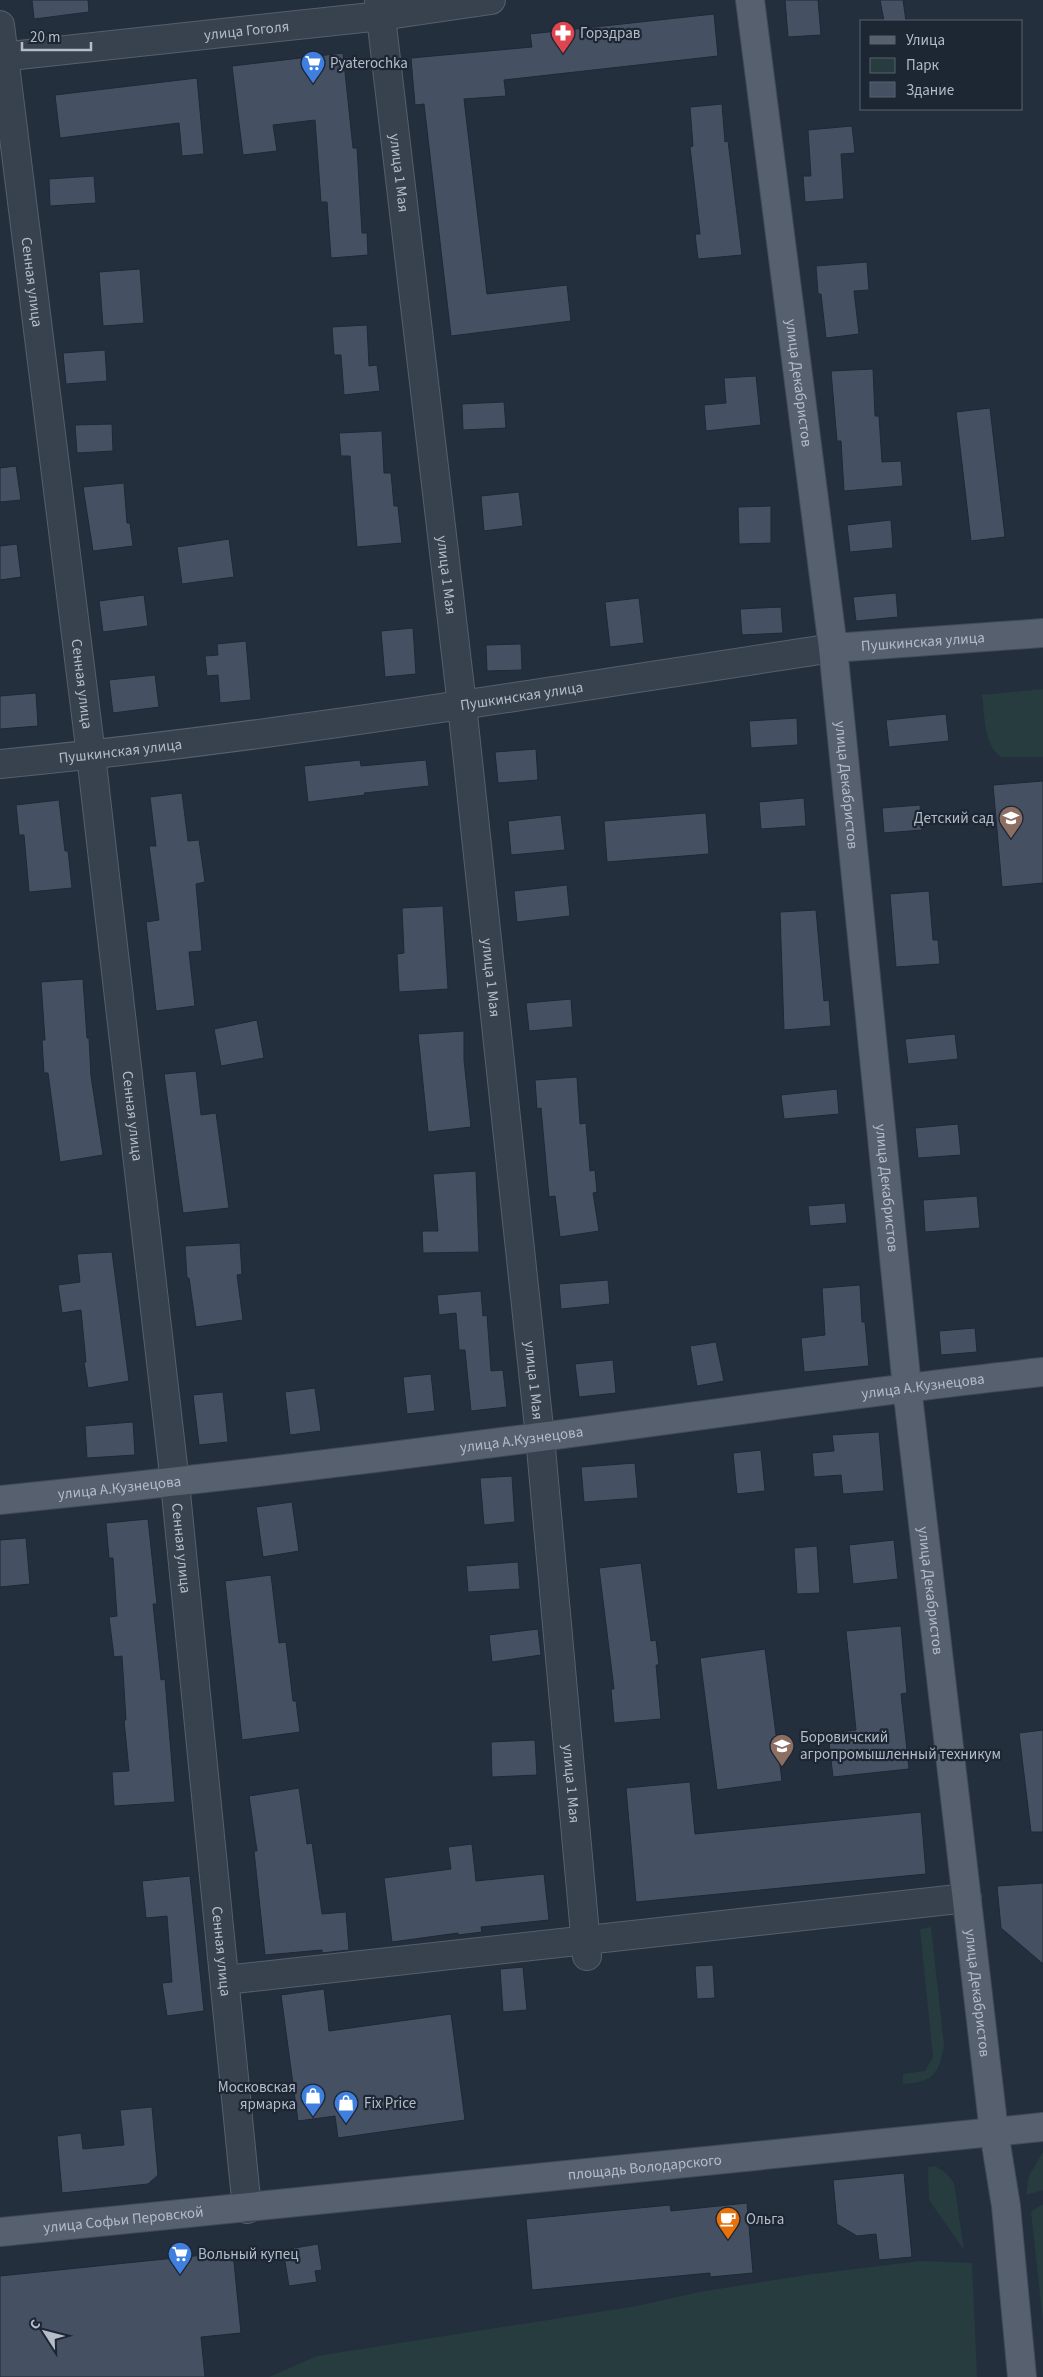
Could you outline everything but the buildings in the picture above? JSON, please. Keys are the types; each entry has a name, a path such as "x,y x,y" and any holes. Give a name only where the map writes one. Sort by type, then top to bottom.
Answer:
{"main road":[{"name":"улица Декабристов","path":"750,0 833,648 907,1387 994,2132 1006,2206 1022,2377"},
{"name":"Пушкинская улица","path":"833,648 1043,633"},
{"name":"улица А.Кузнецова","path":"0,1500 174,1483 540,1437 907,1387 1043,1372"},
{"name":"площадь Володарского","path":"246,2208 1043,2127"},
{"name":"улица Софьи Перовской","path":"0,2232 246,2208"}],"street":[{"name":"улица Гоголя","path":"2,56 380,8 491,0"},
{"name":"улица 1 Мая","path":"380,8 462,705 540,1437 587,1948"},
{"name":"Сенная улица","path":"0,25 2,56 91,755 174,1483 225,1980 246,2208"},
{"name":"Пушкинская улица","path":"0,764 91,755 462,705 833,648"},
{"path":"225,1980 587,1948 967,1898"}],"green space":[{"path":"1043,689 1043,757 1001,757 991,745 988,737 982,695"},
{"path":"931,1927 944,2045 940,2063 933,2075 928,2079 903,2084 903,2074 925,2071 933,2057 920,1929"},
{"path":"1043,2152 1043,2190 1026,2195 1029,2176"},
{"path":"935,2166 945,2172 954,2183 964,2250 929,2200 928,2167"},
{"path":"1043,2204 1043,2321 1031,2212"},
{"path":"920,2261 972,2263 977,2377 269,2377 317,2356 637,2306 699,2292 806,2275"}],"place":[{"name":"Горздрав","path":"563,54"},
{"name":"Pyaterochka","path":"313,84"},
{"name":"Детский сад","path":"1011,839"},
{"name":"Боровичский агропромышленный техникум","path":"782,1767"},
{"name":"Московская ярмарка","path":"313,2117"},
{"name":"Fix Price","path":"346,2124"},
{"name":"Ольга","path":"728,2240"},
{"name":"Вольный купец","path":"180,2275"}]}
